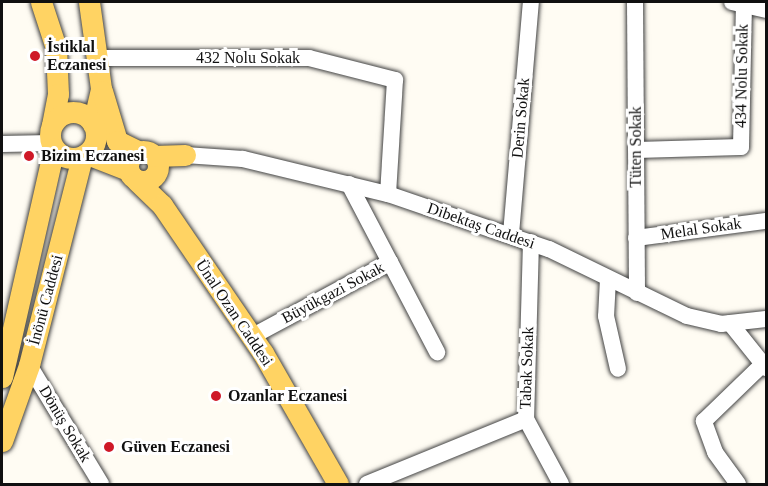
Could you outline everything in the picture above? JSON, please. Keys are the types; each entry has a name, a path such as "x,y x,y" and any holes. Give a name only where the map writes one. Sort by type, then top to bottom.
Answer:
{"main road":[{"name":"İnönü Caddesi","path":"3,366 52,139 58,94 56,48 41,2"},
{"path":"89,2 99,58 101,89 117,141"},
{"path":"85,155 96,142 94,126 101,89"},
{"path":"145,167 117,141 71,112 52,139 67,158 85,155 145,167 185,155"},
{"name":"İnönü Caddesi","path":"2,441 29,364 85,155"},
{"name":"Ünal Ozan Caddesi","path":"145,167 162,205 251,337 338,484"}],"street":[{"name":"Derin Sokak","path":"511,234 531,2"},
{"name":"Tüten Sokak","path":"635,2 637,293"},
{"path":"738,3 766,9"},
{"name":"434 Nolu Sokak","path":"636,150 741,147 738,3"},
{"name":"432 Nolu Sokak","path":"99,58 309,58 395,80 388,194"},
{"path":"2,144 52,139"},
{"name":"Dibektaş Caddesi","path":"185,155 243,159 388,194 531,242 687,316 730,323 766,319"},
{"path":"349,184 390,262"},
{"name":"Melal Sokak","path":"636,238 766,221"},
{"name":"Tabak Sokak","path":"531,242 526,419 561,484"},
{"name":"Büyükgazi Sokak","path":"251,337 390,262 437,352"},
{"path":"608,279 606,316 618,369"},
{"path":"730,323 765,366 705,421 715,452 738,484"},
{"name":"Dönüş Sokak","path":"29,364 101,484"},
{"path":"367,484 526,419"}],"place":[{"name":"İstiklal Eczanesi","path":"35,56"},
{"name":"Bizim Eczanesi","path":"29,156"},
{"name":"Ozanlar Eczanesi","path":"216,396"},
{"name":"Güven Eczanesi","path":"109,447"}]}
